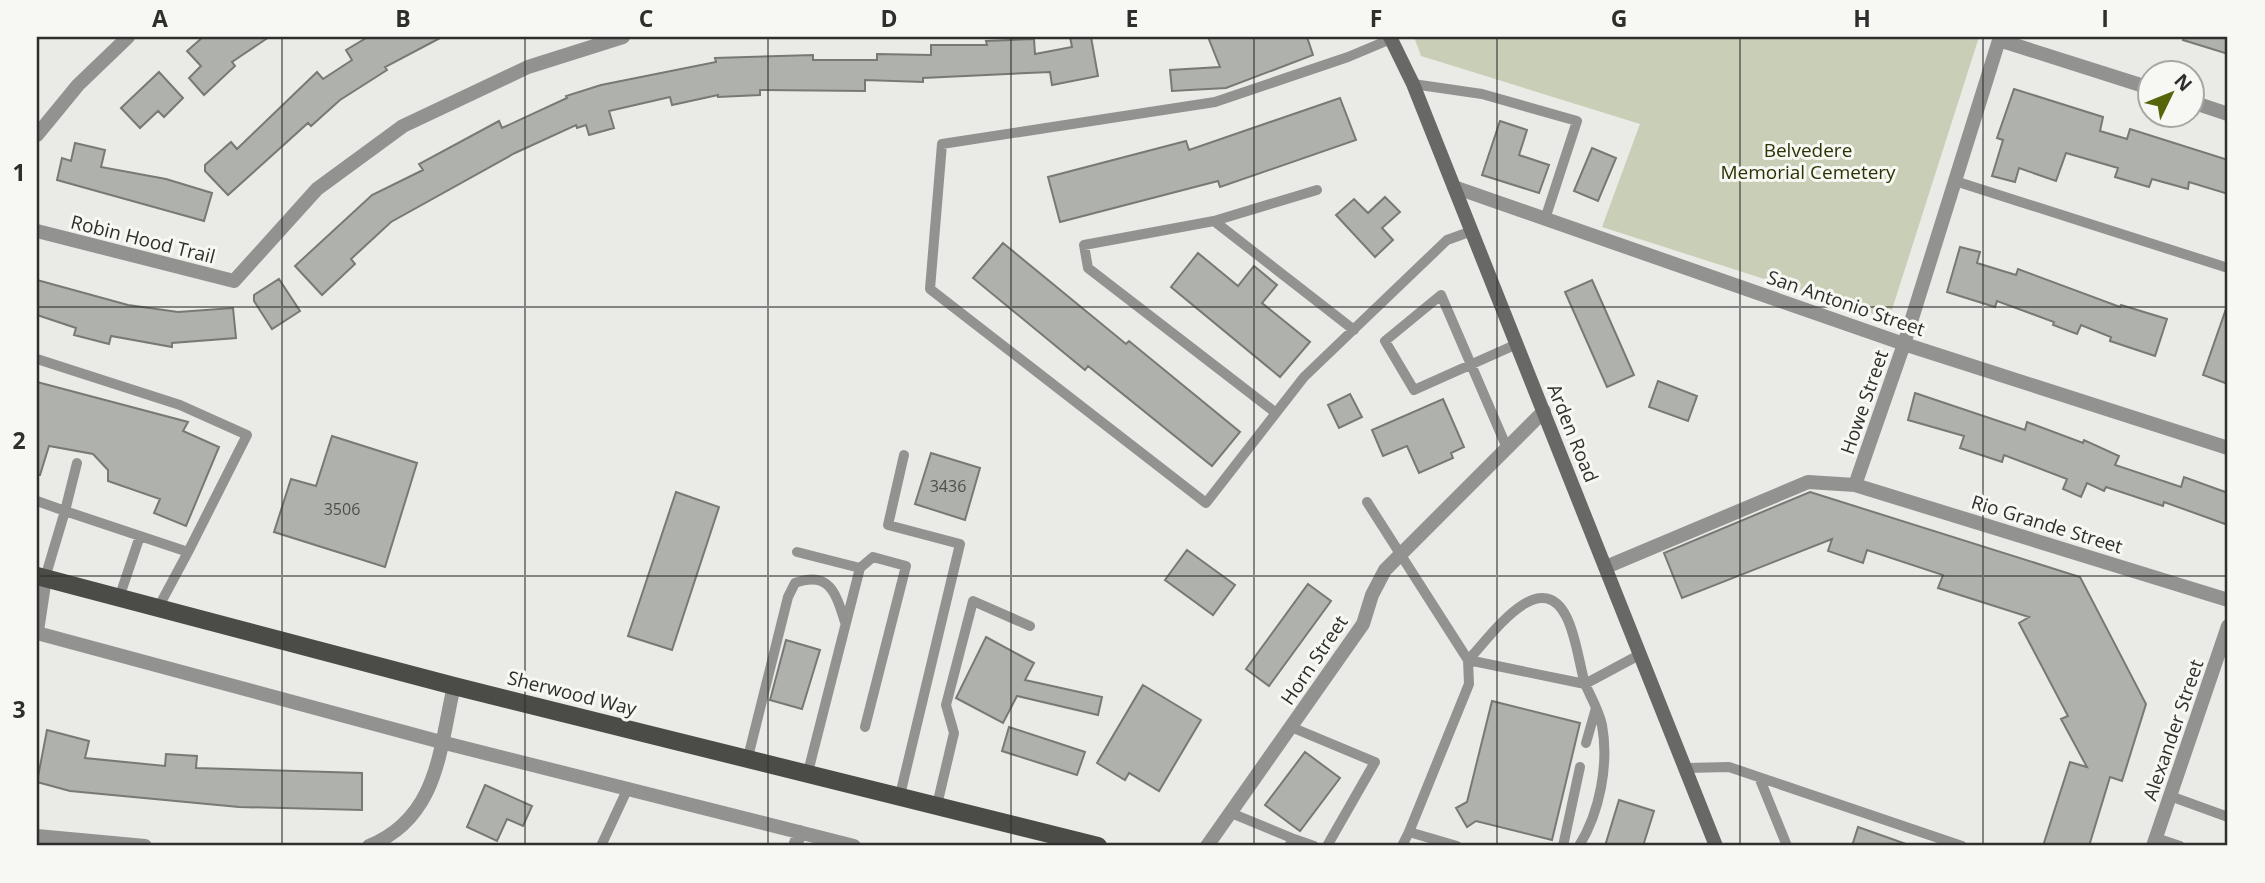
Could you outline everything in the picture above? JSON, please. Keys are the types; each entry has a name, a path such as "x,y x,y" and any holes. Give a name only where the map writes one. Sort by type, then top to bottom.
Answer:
{"main road":[{"name":"Arden Road","path":"1390,38 1413,85 1472,231 1716,846"},
{"name":"Sherwood Way","path":"41,577 454,686 1098,846"}],"street":[{"path":"37,135 78,85 128,37"},
{"name":"Robin Hood Trail","path":"37,231 234,281 317,189 403,126 528,67 623,37"},
{"path":"1999,38 2136,83"},
{"name":"Howe Street","path":"1606,567 1808,482 1855,485 1904,344 1999,38"},
{"path":"2206,107 2228,114"},
{"name":"San Antonio Street","path":"1454,187 1904,344 2228,448"},
{"name":"Horn Street","path":"1207,846 1363,624 1372,595 1385,570 1544,411"},
{"name":"Rio Grande Street","path":"1855,485 2228,600"},
{"path":"41,577 37,632 627,790 797,839 854,846"},
{"name":"Alexander Street","path":"2155,842 2228,626"},
{"path":"369,846 386,839 411,818 439,767 441,742 454,686"},
{"path":"37,836 145,846"}],"lane":[{"path":"1390,38 1348,57 1215,102 942,144 930,289 1206,503 1304,377 1447,240 1472,231"},
{"path":"1413,85 1482,94 1577,121 1545,219"},
{"path":"1955,181 2228,268"},
{"path":"1276,414 1088,268 1084,245 1214,222 1317,190"},
{"path":"1214,222 1354,330"},
{"path":"1507,448 1470,365 1441,295 1385,341 1414,390 1470,365 1517,344"},
{"path":"37,359 180,405 247,435 158,608"},
{"path":"900,796 960,544 888,525 904,455"},
{"path":"41,577 65,511 78,463"},
{"path":"37,501 188,552"},
{"path":"1367,502 1468,660 1469,684 1402,846"},
{"path":"119,598 140,536"},
{"path":"797,552 860,568"},
{"path":"808,772 860,568 873,557 906,566 865,727"},
{"path":"748,757 788,597 795,583 810,578 825,582 836,594 846,624"},
{"path":"1468,660 1524,602 1536,597 1552,601 1566,615 1585,684 1602,722 1606,760 1590,828 1579,846"},
{"path":"937,805 954,733 946,705 973,601 1030,626"},
{"path":"1468,660 1585,684 1641,654"},
{"path":"1586,743 1596,708"},
{"path":"1291,727 1375,762 1327,846"},
{"path":"1563,846 1580,767"},
{"path":"1686,768 1729,767 1962,846"},
{"path":"1759,777 1787,846"},
{"path":"600,846 627,790"},
{"path":"2170,796 2228,817"},
{"path":"1230,813 1291,842 1314,846"},
{"path":"1409,832 1457,846"},
{"path":"2155,842 2180,846"}],"green space":[{"name":"Belvedere Memorial Cemetery","path":"1414,37 1979,37 1889,319 1602,227 1640,124 1421,56"}],"building":[{"path":"203,37 269,37 232,62 235,66 204,95 189,78 201,66 187,51"},
{"path":"368,37 442,37 385,67 387,70 340,100 311,126 308,123 228,195 205,171 205,165 231,142 237,149 317,72 323,79 352,60 346,50"},
{"path":"1070,37 1091,37 1098,76 1052,85 1050,72 923,78 923,82 865,80 865,91 760,90 760,95 718,95 672,105 670,97 609,111 614,128 589,135 586,125 577,128 576,125 515,153 391,222 351,259 355,264 322,295 295,266 372,195 423,170 419,164 499,121 502,128 567,98 566,96 601,85 716,62 715,58 813,55 813,60 877,60 877,54 931,55 931,45 987,45 986,41 1034,39 1035,54 1072,47"},
{"path":"1208,37 1307,37 1313,55 1226,88 1172,91 1170,70 1220,67"},
{"path":"2184,37 2228,37 2228,54 2183,40"},
{"path":"159,72 183,98 164,117 158,111 140,128 121,108"},
{"path":"2014,89 2103,117 2100,131 2127,139 2130,129 2228,160 2228,194 2189,182 2188,189 2152,179 2149,187 2115,177 2118,168 2066,153 2056,181 2019,168 2015,182 1992,176 2003,140 1997,138"},
{"path":"1340,98 1356,140 1220,187 1218,181 1060,222 1048,177 1186,141 1189,150"},
{"path":"1500,121 1527,130 1519,155 1549,165 1539,193 1482,175"},
{"path":"75,143 105,150 101,167 166,179 212,193 204,221 57,180 62,158 71,161"},
{"path":"1592,148 1616,158 1598,201 1574,191"},
{"path":"1385,197 1400,212 1382,228 1393,240 1375,257 1336,215 1354,199 1368,213"},
{"path":"1003,243 1126,344 1129,341 1240,432 1212,466 1088,366 1085,370 973,278"},
{"path":"1960,247 1980,252 1977,263 2016,275 2018,269 2120,307 2121,305 2167,319 2155,356 2110,341 2111,337 2081,325 2077,334 2053,325 2054,322 1997,301 1995,307 1947,292"},
{"path":"1198,253 1238,286 1254,266 1277,285 1262,303 1310,342 1280,377 1171,287"},
{"path":"279,279 300,311 272,329 254,301 254,295"},
{"path":"37,280 128,305 178,312 233,308 236,338 172,343 172,347 111,336 109,344 74,335 76,328 37,315"},
{"path":"1592,280 1634,375 1607,387 1565,292"},
{"path":"2228,309 2228,384 2203,375"},
{"path":"1658,381 1697,396 1688,421 1649,407"},
{"path":"37,382 188,422 183,431 219,447 186,526 154,513 160,499 108,481 108,470 93,454 49,446 40,475 37,475"},
{"path":"1915,393 2025,430 2027,422 2083,443 2084,440 2119,456 2115,465 2181,487 2184,477 2228,493 2228,525 2164,502 2163,506 2106,487 2104,491 2087,483 2081,497 2063,489 2067,479 2004,455 2002,462 1960,448 1964,436 1908,420"},
{"path":"1350,394 1362,417 1339,428 1328,405"},
{"path":"1443,399 1464,447 1451,453 1453,458 1419,473 1407,446 1383,456 1372,430"},
{"path":"332,436 417,463 385,567 274,532 291,479 316,486"},
{"path":"931,453 980,468 965,520 915,504"},
{"path":"676,492 719,507 672,650 628,636"},
{"path":"1810,492 2080,577 2146,704 2122,781 2110,777 2089,846 2043,846 2070,762 2087,767 2061,719 2068,716 2019,623 2029,617 1938,588 1943,575 1867,550 1863,563 1828,551 1832,539 1682,598 1664,553"},
{"path":"1187,550 1235,585 1213,615 1165,580"},
{"path":"1308,584 1331,601 1269,686 1246,669"},
{"path":"986,637 1034,663 1025,680 1102,697 1098,715 1017,696 1003,723 956,698"},
{"path":"786,640 820,650 802,709 770,700"},
{"path":"1143,685 1201,720 1159,791 1129,773 1125,780 1097,763"},
{"path":"1492,701 1580,723 1552,840 1476,821 1467,827 1456,808 1467,802"},
{"path":"1009,727 1085,752 1077,775 1002,751"},
{"path":"47,730 89,741 85,758 165,766 166,754 197,756 196,768 362,773 362,810 239,807 70,791 37,782"},
{"path":"1305,752 1340,778 1300,831 1265,805"},
{"path":"485,785 532,806 523,826 507,819 497,841 467,827"},
{"path":"1619,800 1654,811 1643,846 1605,846"},
{"path":"1858,827 1906,844 1906,846 1852,846"}]}
